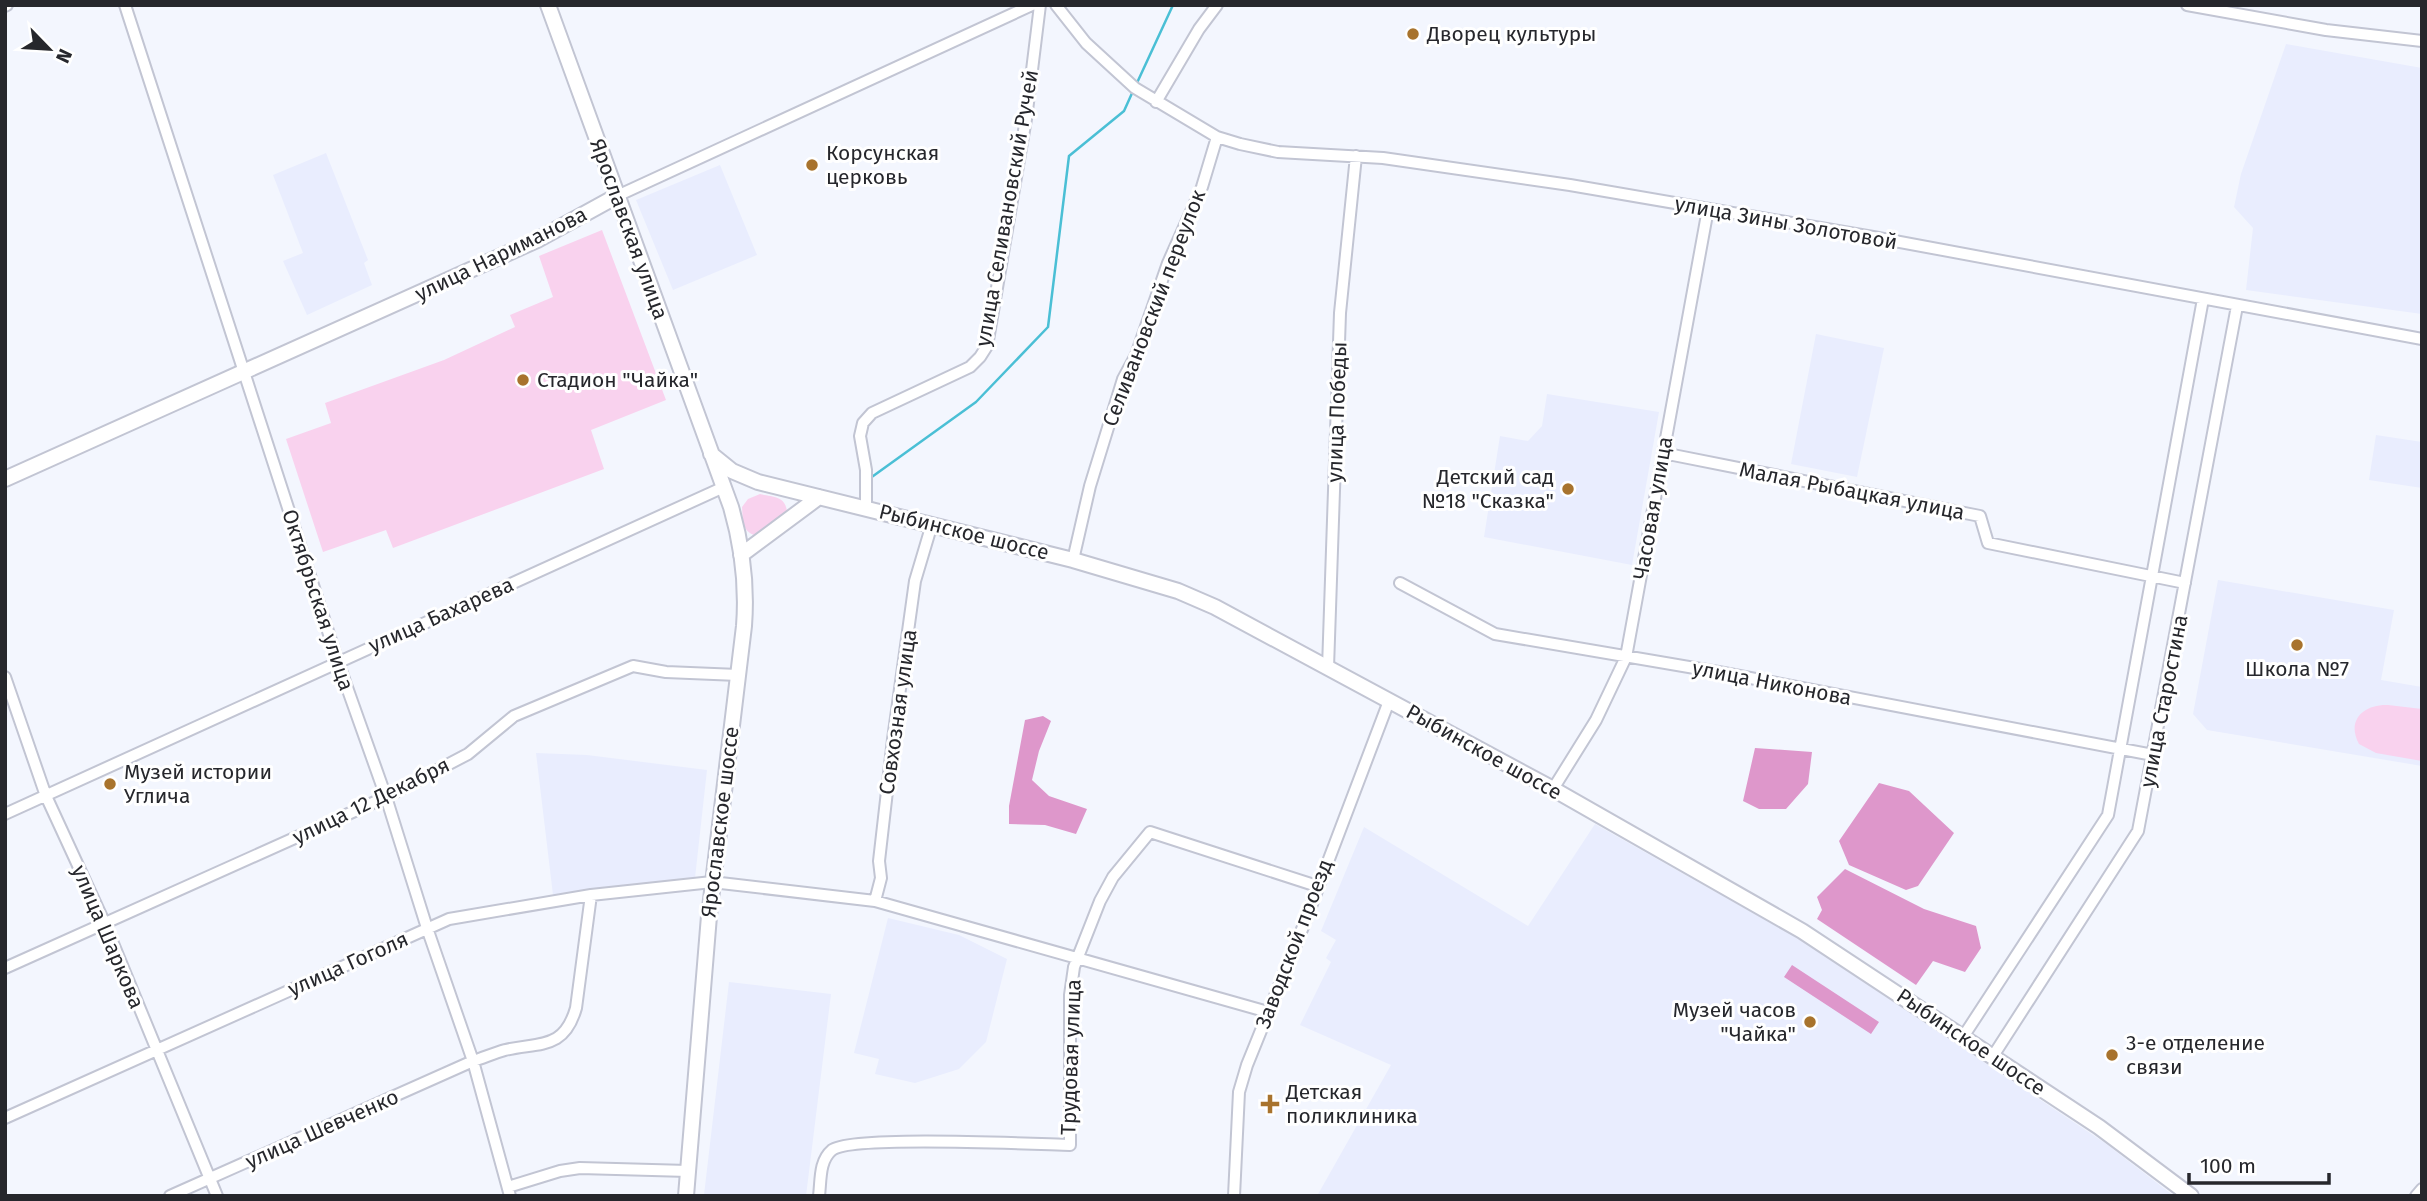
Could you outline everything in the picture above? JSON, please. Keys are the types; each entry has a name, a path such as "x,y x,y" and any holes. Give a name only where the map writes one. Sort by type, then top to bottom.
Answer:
{"main road":[{"name":"Ярославская улица","path":"548,5 710,454"},
{"name":"улица Нариманова","path":"5,479 537,240 617,196"},
{"name":"Рыбинское шоссе","path":"710,454 745,478 1073,560 1178,591 1215,607 1553,789 1802,930 2130,1149 2190,1196"},
{"name":"Ярославское шоссе","path":"686,1196 712,882 745,607 736,522 710,454"},
{"path":"741,555 819,497"}],"street":[{"name":"Октябрьская улица","path":"125,5 243,373 472,1061 509,1191"},
{"name":"улица Нариманова","path":"617,196 1032,5"},
{"name":"улица Селивановский Ручей","path":"866,508 866,470 860,436 863,423 872,413 970,367 987,346 1026,118 1040,5"},
{"name":"улица Зины Золотовой","path":"1056,5 1086,43 1119,76 1157,102 1217,137 1278,152 1356,156 1461,168 1873,237 2422,339"},
{"path":"1157,102 1199,29 1217,5"},
{"path":"2187,5 2326,30 2422,41"},
{"name":"Селивановский переулок","path":"1073,560 1090,486 1123,379 1136,355 1168,263 1202,187 1217,137"},
{"name":"улица Победы","path":"1328,668 1340,313 1356,156"},
{"name":"Часовая улица","path":"1553,789 1596,720 1626,657 1708,209"},
{"name":"улица Старостина","path":"1964,1037 2104,822 2110,807 2203,299"},
{"name":"улица Старостина","path":"1993,1056 2133,841 2141,820 2237,306"},
{"name":"Малая Рыбацкая улица","path":"1663,453 1980,516 1988,542 2185,583"},
{"name":"улица Бахарева","path":"5,814 724,487"},
{"name":"Совхозная улица","path":"875,901 881,878 879,861 915,581 932,524"},
{"name":"улица Никонова","path":"1400,583 1495,634 1724,673 2154,755"},
{"name":"улица 12 Декабря","path":"5,968 386,797 468,754 514,716 633,666 666,672 738,675"},
{"name":"улица Шаркова","path":"5,677 46,796 105,925 217,1196"},
{"name":"Заводской проезд","path":"1234,1196 1239,1092 1247,1065 1389,701"},
{"name":"Трудовая улица","path":"819,1196 822,1163 832,1150 850,1144 887,1142 1070,1145 1070,995 1077,958 1100,901 1113,877 1150,832 1317,886"},
{"name":"улица Гоголя","path":"5,1118 449,919 592,895 712,882 875,901 1268,1012"},
{"name":"улица Шевченко","path":"170,1196 472,1061 505,1050 551,1043 567,1030 576,1008 592,895"},
{"path":"509,1191 559,1171 580,1168 688,1171"},
{"path":"2416,1196 2422,1189"}],"shaded area":[{"path":"2286,44 2422,68 2422,314 2246,290 2253,228 2234,207 2241,174"},
{"path":"326,153 368,260 364,263 372,285 307,315 283,261 303,253 273,175"},
{"path":"720,165 757,255 673,290 636,200"},
{"name":"Стадион \"Чайка\"","path":"602,230 666,400 591,430 604,469 393,548 386,530 323,552 286,439 331,423 325,403 444,360 515,327 510,315 553,297 539,256"},
{"path":"1816,334 1884,348 1857,477 1791,464"},
{"name":"Детский сад №18 \"Сказка\"","path":"1547,394 1659,412 1632,565 1484,537 1500,436 1528,441 1542,426"},
{"path":"2376,435 2422,442 2422,488 2369,480"},
{"path":"760,494 781,500 787,512 758,536 746,529 742,507 748,499"},
{"name":"Школа №7","path":"2218,580 2394,610 2381,680 2422,687 2422,766 2207,730 2193,714"},
{"path":"2388,705 2422,709 2422,761 2376,753 2359,744 2355,728 2360,715 2372,707"},
{"path":"1043,716 1051,721 1039,751 1032,780 1049,796 1087,809 1076,834 1045,825 1009,824 1009,806 1025,720"},
{"path":"1755,748 1812,752 1808,784 1786,809 1759,809 1743,801"},
{"path":"536,753 587,755 707,770 695,878 553,895"},
{"path":"1879,783 1909,791 1954,833 1918,886 1906,890 1849,865 1839,841"},
{"path":"1595,824 1799,939 2105,1143 2174,1196 1317,1196 1391,1065 1300,1025 1331,962 1326,958 1336,940 1321,931 1364,827 1528,926"},
{"path":"1845,869 1924,909 1976,926 1981,948 1965,972 1933,961 1916,985 1817,919 1822,910 1817,897"},
{"path":"888,918 959,935 1007,959 986,1042 959,1069 915,1083 875,1074 879,1059 854,1053"},
{"path":"1792,965 1879,1022 1871,1034 1784,977"},
{"path":"729,982 831,994 806,1196 704,1195"}],"waterway":[{"path":"1136,85 1173,5"},
{"path":"869,479 976,402 1048,327 1069,156 1124,111 1133,91"}],"place":[{"name":"Дворец культуры","path":"1413,34"},
{"name":"Корсунская церковь","path":"812,165"},
{"name":"Стадион \"Чайка\"","path":"523,380"},
{"name":"Детский сад №18 \"Сказка\"","path":"1568,489"},
{"name":"Школа №7","path":"2297,645"},
{"name":"Музей истории Углича","path":"110,784"},
{"name":"Музей часов \"Чайка\"","path":"1810,1022"},
{"name":"3-е отделение связи","path":"2112,1055"},
{"name":"Детская поликлиника","path":"1270,1104"}]}
